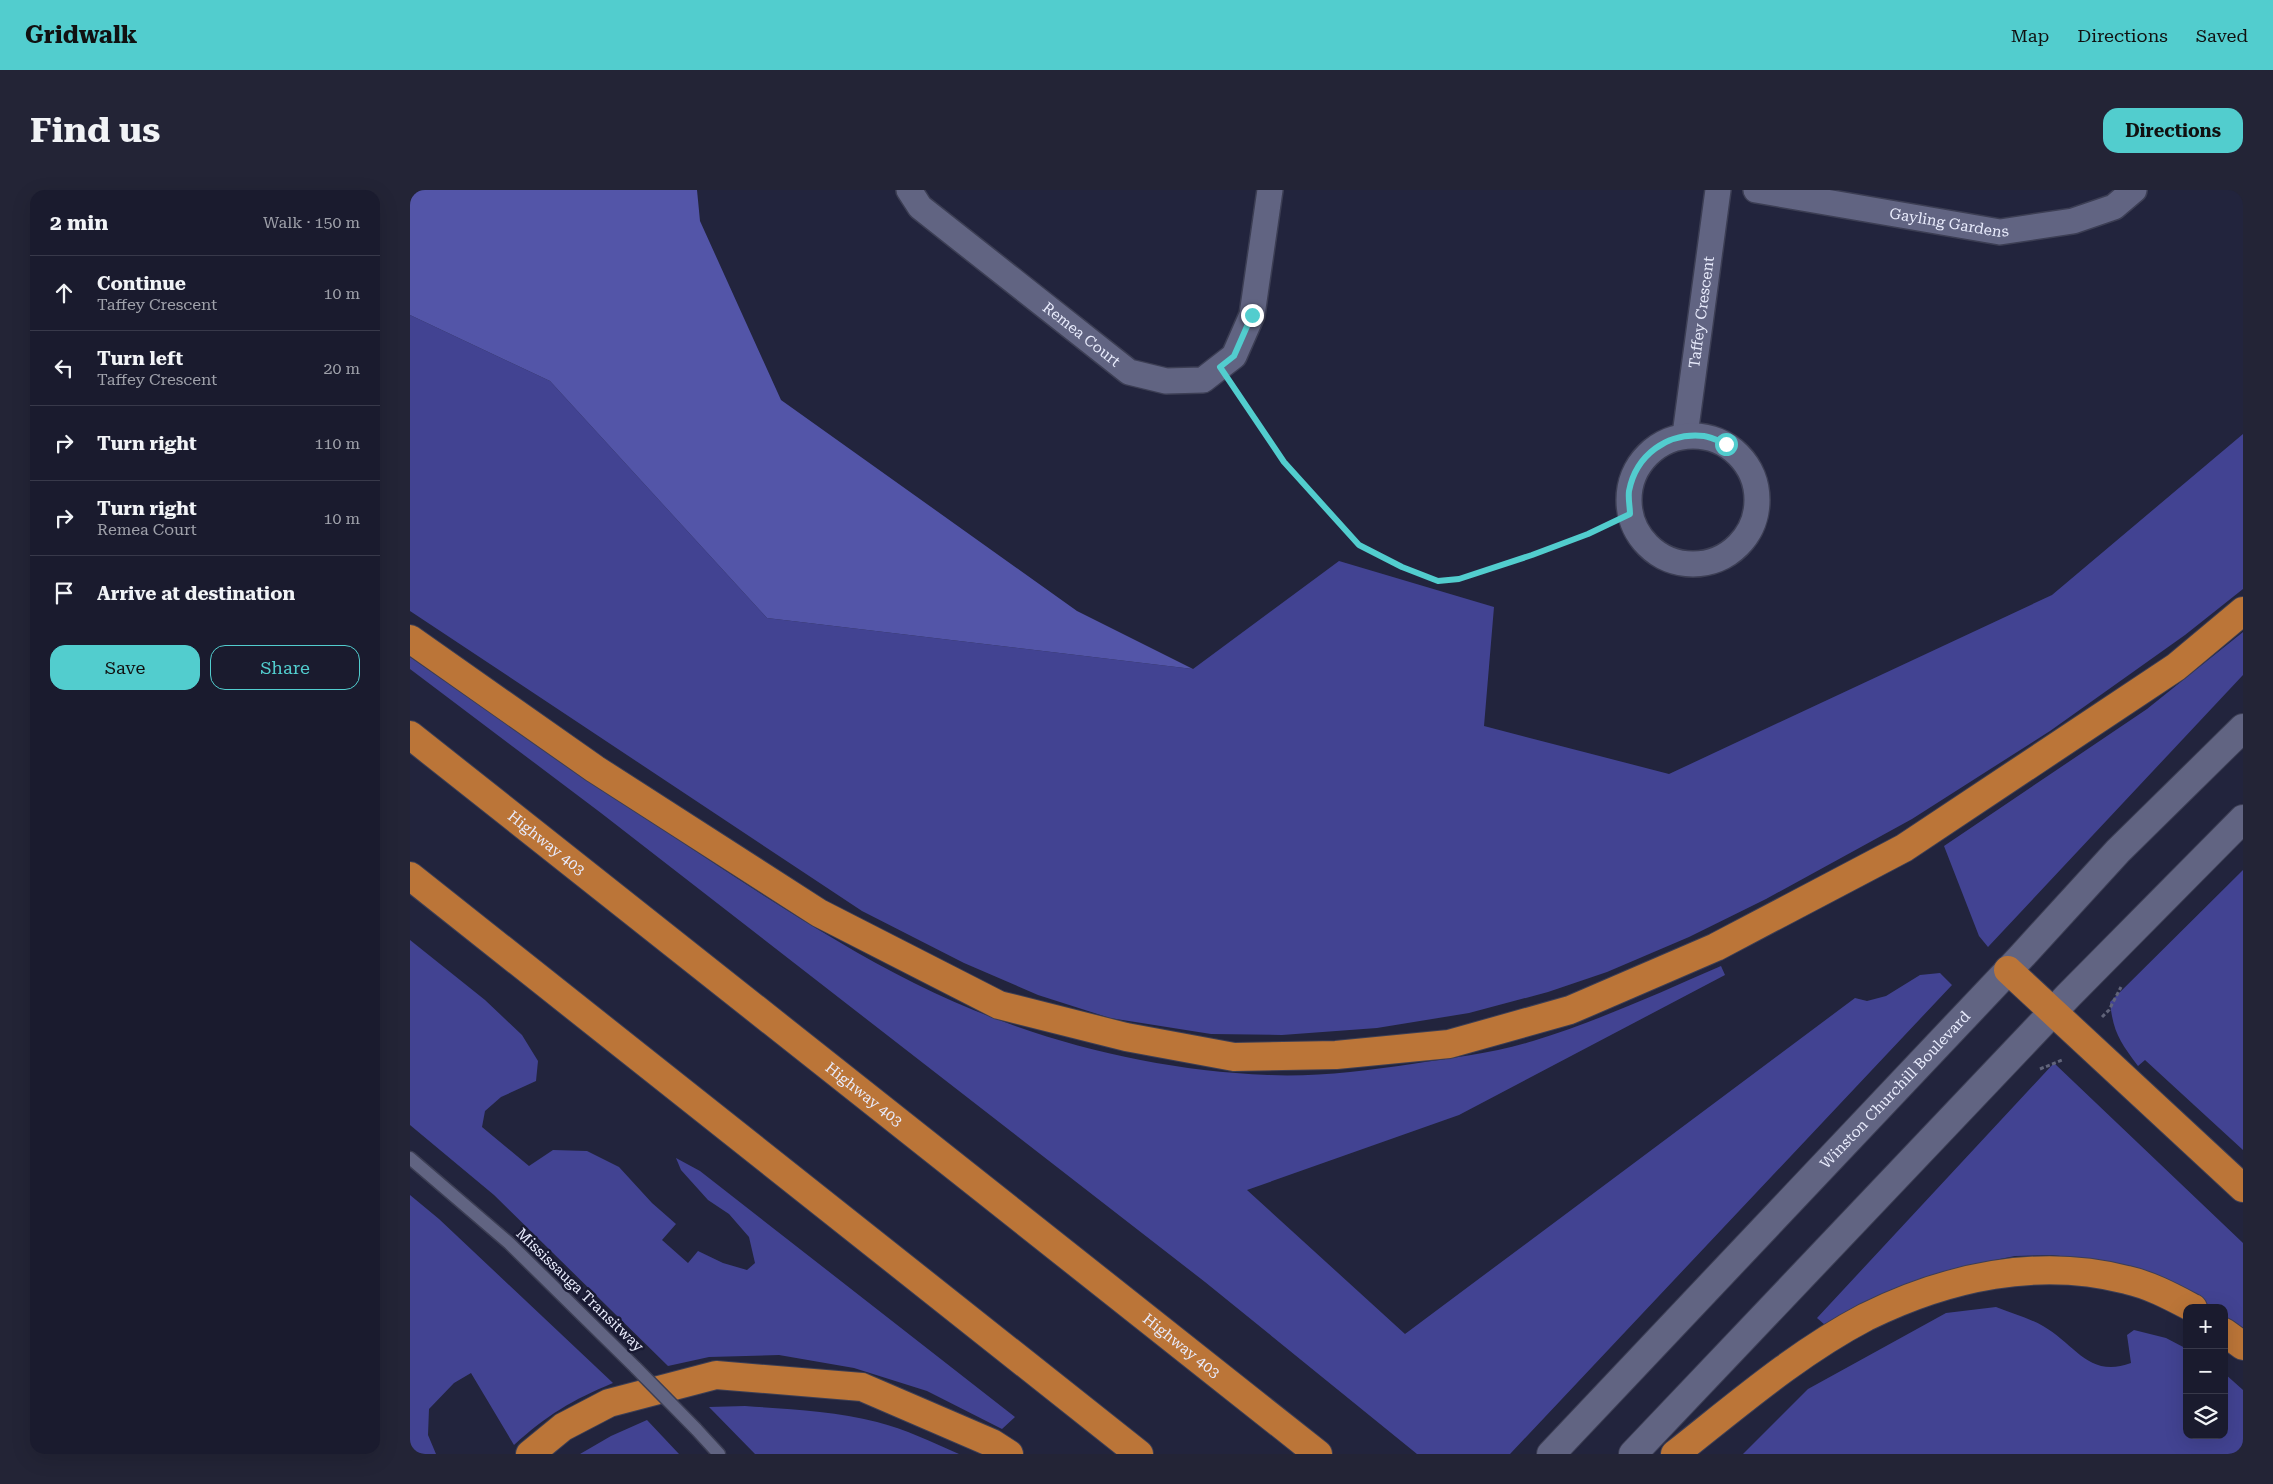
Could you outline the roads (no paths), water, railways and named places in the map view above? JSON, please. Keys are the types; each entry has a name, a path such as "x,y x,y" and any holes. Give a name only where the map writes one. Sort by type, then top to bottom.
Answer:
{"highway":[{"path":"410,638 595,769 819,913 999,1005 1126,1037 1234,1057 1253,1057 1336,1055 1450,1044 1570,1010 1716,947 1904,848 2176,667 2243,611"},
{"name":"Highway 403","path":"410,735 1318,1454"},
{"path":"410,876 1139,1454"},
{"path":"2008,970 2243,1188"},
{"path":"1675,1454 1760,1388 1825,1342 1866,1317 1963,1280 2038,1268 2089,1272 2128,1280 2161,1292 2185,1304"},
{"path":"2228,1335 2243,1346"},
{"path":"530,1454 563,1427 609,1403 716,1375 862,1387 992,1443 1009,1454"}],"main road":[{"name":"Winston Churchill Boulevard","path":"1551,1454 2118,851 2243,728"},
{"path":"1633,1454 2054,1011 2243,819"}],"street":[{"name":"Remea Court","path":"909,190 920,207 1129,372 1166,381 1203,380 1234,356 1252,315 1270,190"},
{"name":"Taffey Crescent","path":"1685,435 1718,190"},
{"name":"Gayling Gardens","path":"1756,190 2000,232 2073,222 2114,207 2134,190"},
{"path":"1685,435 1706,436 1726,444 1742,457 1753,476 1758,496 1755,517 1746,536 1732,552 1713,561 1692,564 1671,560 1653,550 1638,534 1630,514 1629,493 1635,472 1647,454 1664,442 1685,435"}],"lane":[{"name":"Mississauga Transitway","path":"410,1158 509,1243 696,1428 719,1454"}]}
